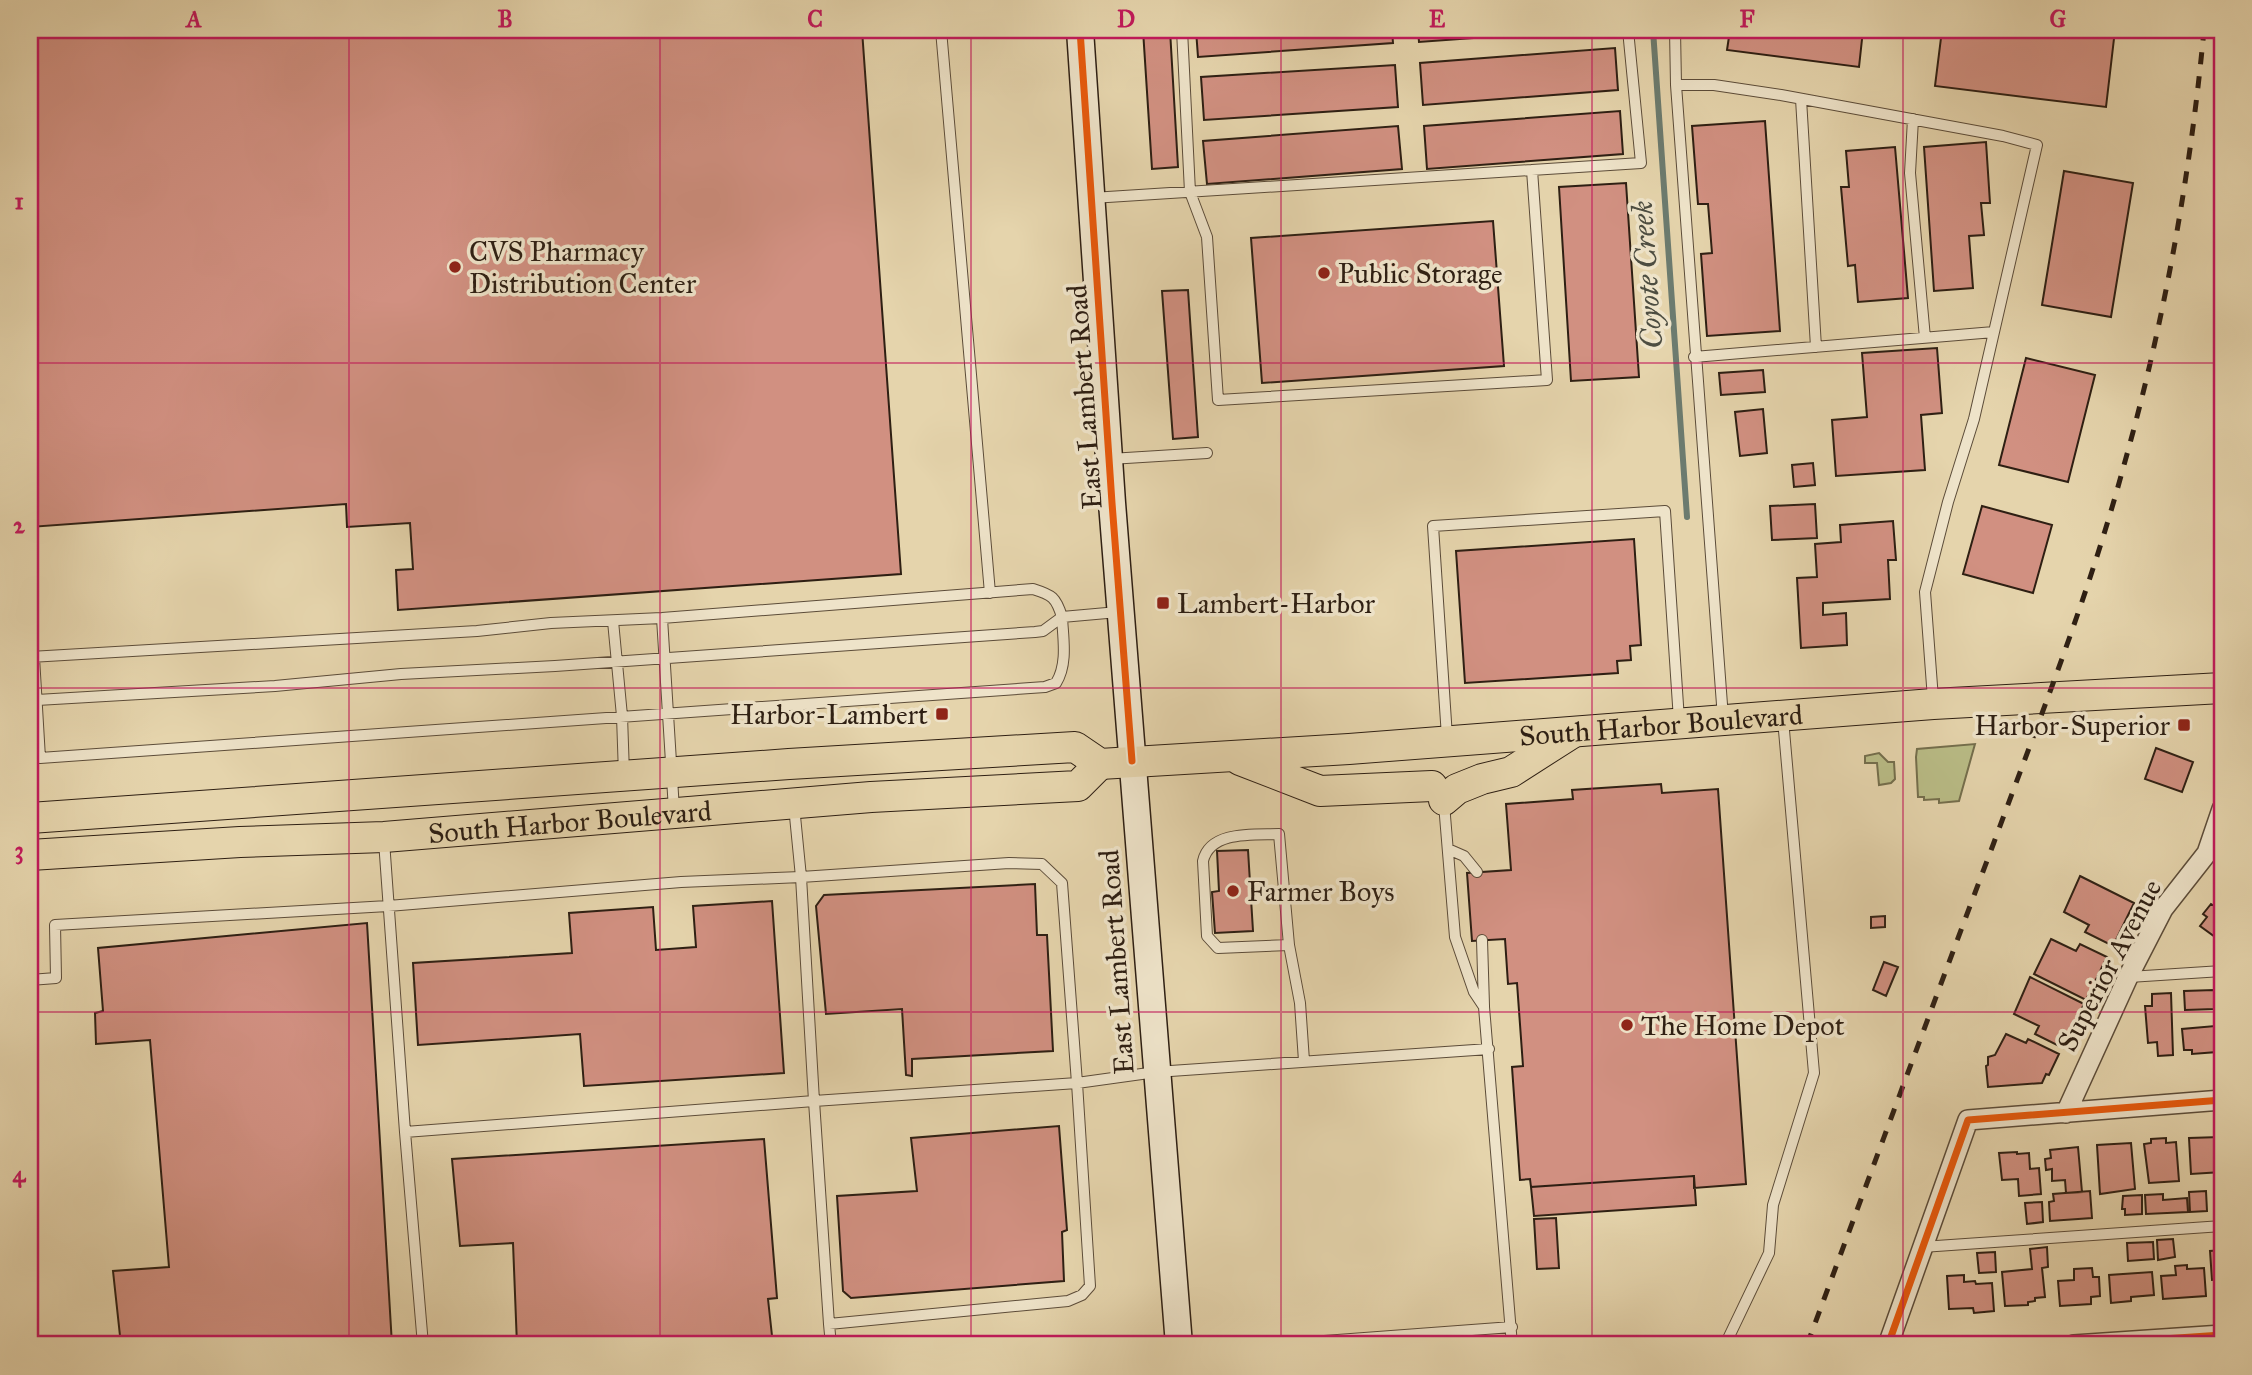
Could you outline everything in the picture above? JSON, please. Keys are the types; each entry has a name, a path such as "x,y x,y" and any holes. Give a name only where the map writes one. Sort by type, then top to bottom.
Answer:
{"main road":[{"name":"East Lambert Road","path":"1080,30 1120,612 1178,1345"},
{"name":"South Harbor Boulevard","path":"30,818 1074,747 1100,764 1933,704 2222,693"},
{"path":"1229,756 1321,791 1438,793 1511,772 1576,731"},
{"name":"South Harbor Boulevard","path":"30,855 240,842 384,837 794,803 1078,786 1100,764"}],"street":[{"name":"Superior Avenue","path":"2066,1112 2128,977 2163,909 2214,853 2222,809"},
{"path":"1888,1345 1968,1120 2222,1100"},
{"path":"2074,1345 2222,1335"}],"lane":[{"path":"942,30 990,593"},
{"path":"1182,30 1190,192 1207,237 1218,400 1546,380 1532,170"},
{"path":"1092,198 1641,163 1628,30"},
{"path":"1675,30 1676,85 1694,357 1723,719"},
{"path":"1676,85 1714,85 1801,99 2003,136 2038,145 1974,419 1948,502 1925,592 1933,704"},
{"path":"1801,99 1816,346"},
{"path":"1913,119 1910,173 1925,338"},
{"path":"1694,357 1994,332"},
{"path":"1109,459 1207,453"},
{"path":"1447,741 1433,526 1665,511 1680,723"},
{"path":"1033,589 1057,600 1062,617 1063,657 1056,683 1045,687 40,758 32,657 662,618 990,593 1033,589"},
{"path":"37,700 275,686 401,674 617,662 1035,632 1043,631 1062,617 1120,612"},
{"path":"662,618 670,713 674,812"},
{"path":"613,621 622,716 624,776"},
{"path":"1725,1345 1769,1253 1773,1205 1814,1073 1783,715"},
{"path":"1438,793 1448,849 1455,937 1475,992 1484,1007"},
{"path":"794,803 831,1345"},
{"path":"1289,945 1218,948 1207,936 1203,861 1208,849 1220,841 1236,836 1279,834 1289,945 1300,1003 1304,1061"},
{"path":"384,837 423,1345"},
{"path":"1448,849 1464,856 1477,872"},
{"path":"30,979 56,978 55,925 388,906 681,882 1009,863 1042,864 1062,883 1090,1286 1082,1295 1068,1301 829,1324"},
{"path":"1482,940 1484,1007 1512,1345"},
{"path":"2128,977 2222,971"},
{"path":"405,1132 1077,1083 1156,1072 1489,1049"},
{"path":"1922,1247 2222,1226"},
{"path":"1270,1345 1387,1341 1512,1327"}],"green space":[{"path":"1975,744 1959,801 1939,803 1939,799 1924,800 1924,797 1918,797 1917,749"},
{"path":"1879,753 1888,762 1894,762 1895,779 1891,783 1879,785 1877,763 1865,763 1865,756"}],"building":[{"name":"CVS Pharmacy Distribution Center","path":"30,30 862,30 901,574 398,610 396,570 413,569 410,523 347,527 346,504 30,527"},
{"path":"1143,30 1170,30 1178,167 1152,169"},
{"path":"1196,30 1392,30 1393,43 1198,57"},
{"path":"1418,30 1582,30 1419,42"},
{"path":"1730,30 1863,30 1859,67 1727,50"},
{"path":"1942,30 2115,30 2106,107 1935,86"},
{"path":"1615,48 1618,90 1423,105 1420,63"},
{"path":"1395,65 1398,107 1204,120 1201,77"},
{"path":"1620,111 1623,154 1427,169 1424,126"},
{"path":"1765,121 1780,331 1707,336 1701,254 1712,253 1708,204 1698,204 1692,126"},
{"path":"1398,126 1402,169 1207,184 1203,141"},
{"path":"1986,142 1990,203 1981,203 1984,235 1969,236 1973,288 1934,291 1924,147"},
{"path":"1895,147 1908,298 1858,302 1855,265 1848,266 1841,187 1849,187 1846,151"},
{"path":"2064,171 2133,183 2111,317 2042,305"},
{"path":"1626,183 1639,377 1571,381 1559,187"},
{"path":"1493,221 1504,366 1262,383 1251,238"},
{"path":"1188,290 1198,437 1173,439 1162,291"},
{"path":"1937,348 1942,413 1921,415 1925,470 1836,476 1832,420 1867,417 1862,353"},
{"path":"2026,358 2095,375 2068,482 1999,465"},
{"path":"1763,370 1765,392 1721,395 1719,373"},
{"path":"1763,409 1767,453 1740,456 1735,412"},
{"path":"1813,463 1815,485 1794,487 1792,465"},
{"path":"1815,504 1817,538 1772,540 1770,506"},
{"path":"1982,506 2052,525 2033,593 1963,574"},
{"path":"1893,521 1896,560 1888,560 1890,599 1823,603 1823,615 1846,613 1847,645 1801,648 1797,578 1817,577 1815,544 1841,542 1840,525"},
{"path":"1634,539 1641,645 1630,646 1631,660 1617,661 1618,673 1465,683 1456,551"},
{"path":"2156,748 2193,762 2182,792 2145,779"},
{"name":"The Home Depot","path":"1661,784 1662,793 1718,789 1746,1184 1694,1188 1694,1176 1531,1187 1530,1179 1520,1180 1512,1067 1523,1066 1517,983 1508,984 1505,939 1472,941 1467,873 1511,870 1506,804 1573,799 1572,790"},
{"name":"Farmer Boys","path":"1248,850 1253,931 1215,933 1212,892 1219,891 1217,851"},
{"path":"2080,876 2134,903 2113,946 2085,932 2089,925 2064,912"},
{"path":"1035,884 1037,935 1047,935 1053,1051 912,1059 912,1076 906,1075 902,1009 826,1014 816,906 824,895"},
{"path":"2222,898 2222,942 2200,926 2207,917 2203,914 2211,904 2216,907"},
{"path":"772,901 784,1073 584,1086 580,1034 418,1045 413,963 572,953 569,913 653,907 656,950 696,947 693,906"},
{"path":"1885,916 1885,927 1871,928 1871,917"},
{"path":"367,923 392,1345 121,1345 113,1271 169,1267 150,1040 96,1044 95,1013 103,1011 98,948"},
{"path":"2051,939 2076,951 2080,944 2107,957 2086,1000 2034,974"},
{"path":"1884,962 1898,967 1886,996 1873,990"},
{"path":"2030,977 2084,1004 2063,1048 2035,1034 2039,1026 2014,1014"},
{"path":"2214,990 2215,1009 2185,1010 2184,991"},
{"path":"2171,993 2173,1055 2158,1056 2157,1042 2148,1043 2145,1006 2152,1006 2152,994"},
{"path":"2215,1026 2217,1052 2192,1054 2192,1050 2184,1050 2182,1029"},
{"path":"2006,1034 2026,1043 2028,1039 2059,1054 2042,1083 1988,1087 1988,1057 1995,1055"},
{"path":"1059,1126 1067,1230 1062,1232 1064,1281 851,1298 843,1291 837,1196 917,1191 911,1138"},
{"path":"2220,1137 2222,1172 2191,1174 2189,1138"},
{"path":"2166,1138 2166,1143 2176,1142 2179,1181 2149,1183 2144,1144 2151,1143 2151,1139"},
{"path":"764,1139 777,1298 768,1299 773,1345 517,1345 513,1243 460,1246 452,1159"},
{"path":"2131,1143 2135,1189 2100,1194 2097,1145"},
{"path":"2078,1147 2082,1192 2066,1193 2065,1180 2052,1181 2052,1169 2046,1170 2045,1159 2051,1158 2050,1150"},
{"path":"1999,1153 2029,1153 2030,1169 2039,1168 2041,1194 2019,1196 2018,1179 2002,1180"},
{"path":"1694,1176 1696,1205 1534,1216 1531,1187"},
{"path":"2090,1191 2092,1218 2050,1221 2049,1202 2054,1201 2053,1194"},
{"path":"2206,1191 2207,1211 2190,1212 2189,1192"},
{"path":"2163,1194 2163,1200 2187,1198 2188,1212 2146,1214 2145,1195"},
{"path":"2142,1195 2142,1214 2125,1215 2125,1209 2122,1209 2123,1196"},
{"path":"2042,1202 2043,1222 2027,1224 2025,1203"},
{"path":"1556,1218 1559,1268 1537,1269 1534,1219"},
{"path":"2173,1239 2175,1257 2158,1260 2157,1240"},
{"path":"2153,1242 2154,1259 2128,1261 2127,1243"},
{"path":"2047,1247 2048,1267 2042,1268 2045,1297 2035,1298 2035,1301 2028,1302 2028,1305 2005,1306 2002,1272 2032,1269 2030,1249"},
{"path":"2222,1250 2222,1279 2212,1280 2210,1251"},
{"path":"1995,1252 1996,1272 1979,1273 1977,1253"},
{"path":"2187,1265 2187,1269 2204,1268 2206,1296 2163,1299 2161,1276 2176,1275 2175,1266"},
{"path":"2092,1268 2093,1277 2099,1277 2100,1296 2091,1297 2091,1304 2060,1306 2058,1281 2074,1280 2074,1269"},
{"path":"2152,1272 2154,1295 2131,1297 2131,1301 2111,1303 2109,1275"},
{"path":"1964,1275 1964,1282 1992,1283 1994,1311 1974,1313 1973,1308 1949,1309 1947,1276"}],"waterway":[{"name":"Coyote Creek","path":"1653,30 1687,517"}],"railway":[{"path":"1807,1345 2045,704 2110,514 2138,412 2174,249 2204,30"}],"cycle path":[{"path":"1080,30 1132,761"},
{"path":"1888,1345 1968,1120 2222,1100"},
{"path":"2074,1345 2222,1335"}],"place":[{"name":"CVS Pharmacy Distribution Center","path":"455,267"},
{"name":"Public Storage","path":"1324,273"},
{"name":"Lambert-Harbor","path":"1163,603"},
{"name":"Harbor-Lambert","path":"942,714"},
{"name":"Harbor-Superior","path":"2184,725"},
{"name":"Farmer Boys","path":"1233,891"},
{"name":"The Home Depot","path":"1627,1025"}]}
